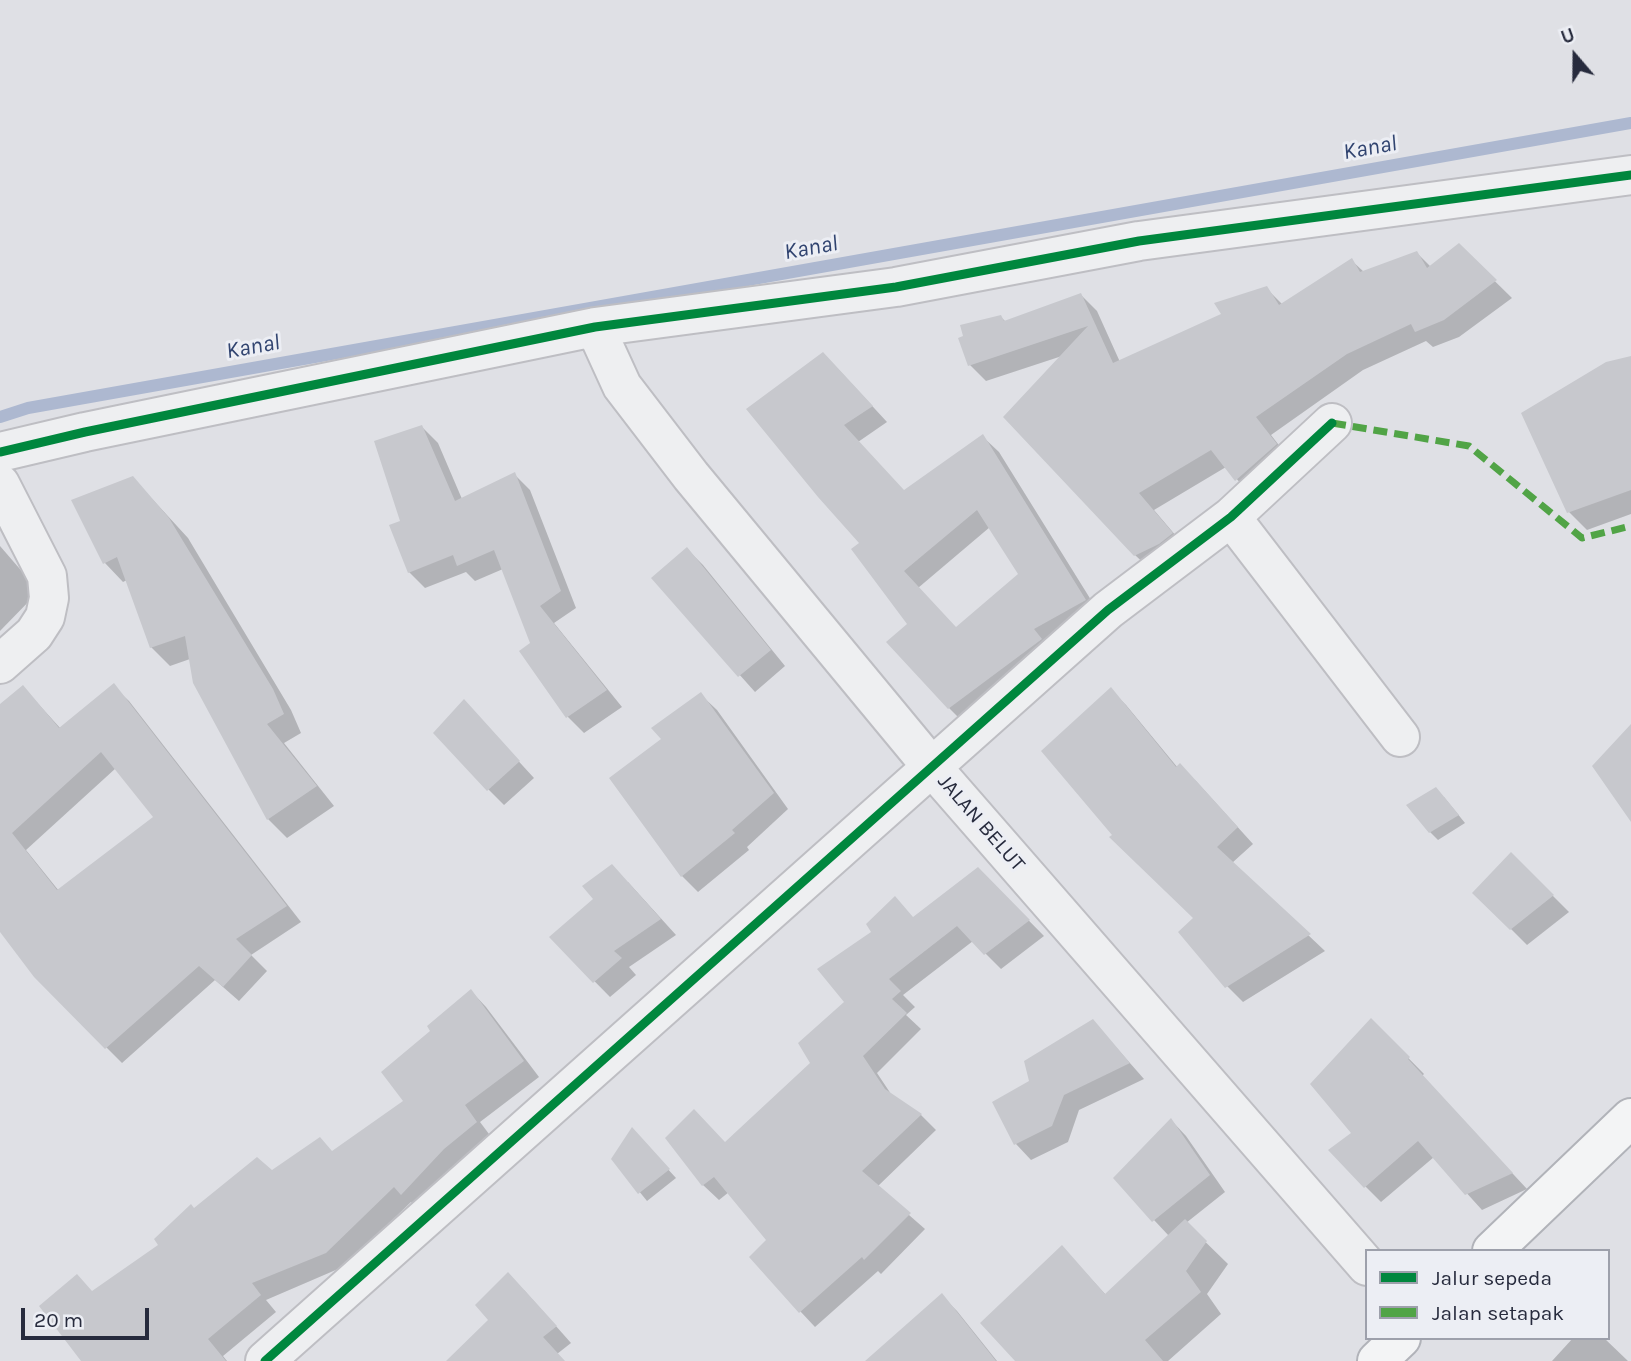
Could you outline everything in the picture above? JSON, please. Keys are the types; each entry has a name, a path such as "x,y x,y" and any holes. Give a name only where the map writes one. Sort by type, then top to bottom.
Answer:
{"highway":[{"path":"1494,1249 1631,1118"},
{"path":"1377,1361 1399,1340"}],"street":[{"path":"0,452 595,327 895,287 1139,241 1631,175"},
{"name":"JALAN BELUT","path":"595,327 622,386 691,476 931,765 1365,1264"},
{"path":"265,1361 931,765 1108,610 1231,517 1332,423"},
{"path":"0,484 47,576 49,598 45,617 34,634 0,664"},
{"path":"1231,517 1400,737"}],"building":[{"path":"1459,243 1497,280 1444,320 1415,332 1411,324 1347,354 1256,417 1277,444 1235,481 1211,450 1139,493 1173,533 1159,544 1134,556 1003,417 1088,326 968,366 958,338 963,336 960,325 1001,315 1004,321 1081,293 1113,363 1221,314 1214,303 1267,286 1279,305 1352,258 1360,272 1417,251 1427,268"},
{"path":"823,352 873,406 844,425 904,490 983,434 1086,600 1034,629 1042,639 948,709 886,642 907,624 851,549 859,543 746,409","holes":["977,510 1018,574 956,627 904,571"]},
{"path":"1631,356 1631,490 1567,513 1521,413 1606,362"},
{"path":"422,425 455,501 515,472 561,591 540,606 607,690 566,718 519,651 530,643 494,550 457,566 453,555 408,573 389,525 400,521 374,441"},
{"path":"133,476 169,518 273,689 284,714 267,724 317,786 267,820 193,683 185,636 150,648 117,557 103,564 71,500"},
{"path":"687,547 771,650 738,677 651,578"},
{"path":"114,683 287,906 236,939 252,955 223,987 199,966 105,1049 34,977 0,932 0,704 23,685 59,728","holes":["101,752 153,817 57,890 12,833"]},
{"path":"1111,687 1176,767 1180,763 1238,827 1217,847 1311,934 1225,988 1178,932 1193,918 1109,837 1112,835 1041,751"},
{"path":"701,692 774,793 732,830 735,833 681,877 609,778 661,739 651,728"},
{"path":"464,699 520,761 487,791 433,733"},
{"path":"1631,724 1631,822 1592,766"},
{"path":"1436,787 1459,815 1429,833 1406,805"},
{"path":"1511,852 1554,895 1510,930 1472,893"},
{"path":"612,864 661,919 614,951 622,958 593,983 549,937 593,899 582,886"},
{"path":"978,867 1030,920 984,955 957,926 889,979 901,991 892,999 907,1013 863,1056 885,1089 922,1114 862,1171 911,1213 864,1260 862,1257 799,1313 749,1257 766,1240 714,1177 702,1186 665,1138 694,1109 725,1142 810,1063 798,1043 844,1002 817,969 871,932 866,924 895,896 913,917"},
{"path":"471,989 524,1061 465,1105 477,1122 444,1149 401,1195 394,1187 326,1253 252,1283 261,1295 208,1339 226,1361 81,1361 39,1306 77,1274 92,1291 158,1245 154,1239 191,1204 194,1208 257,1157 272,1170 320,1137 332,1151 403,1101 381,1072 430,1031 427,1026"},
{"path":"1371,1018 1410,1057 1408,1059 1513,1173 1465,1195 1418,1141 1364,1188 1328,1150 1351,1133 1310,1084"},
{"path":"1093,1019 1130,1063 1064,1095 1052,1126 1014,1145 992,1102 1029,1081 1024,1061"},
{"path":"1171,1118 1210,1175 1152,1222 1113,1178"},
{"path":"632,1127 670,1169 638,1194 611,1159"},
{"path":"1185,1219 1207,1241 1186,1271 1201,1292 1145,1340 1163,1361 1015,1361 980,1323 1062,1245 1105,1294"},
{"path":"508,1272 557,1326 543,1337 565,1361 446,1361 488,1320 475,1305"},
{"path":"942,1293 996,1361 865,1361"}],"waterway":[{"name":"Kanal","path":"0,417 28,408 1631,123"}],"marked path":[{"path":"1332,423 1469,446 1582,538 1631,526"}],"cycle path":[{"path":"0,452 595,327 896,287 1139,241 1631,175"},
{"path":"265,1361 1108,610 1231,517 1332,423"}]}
